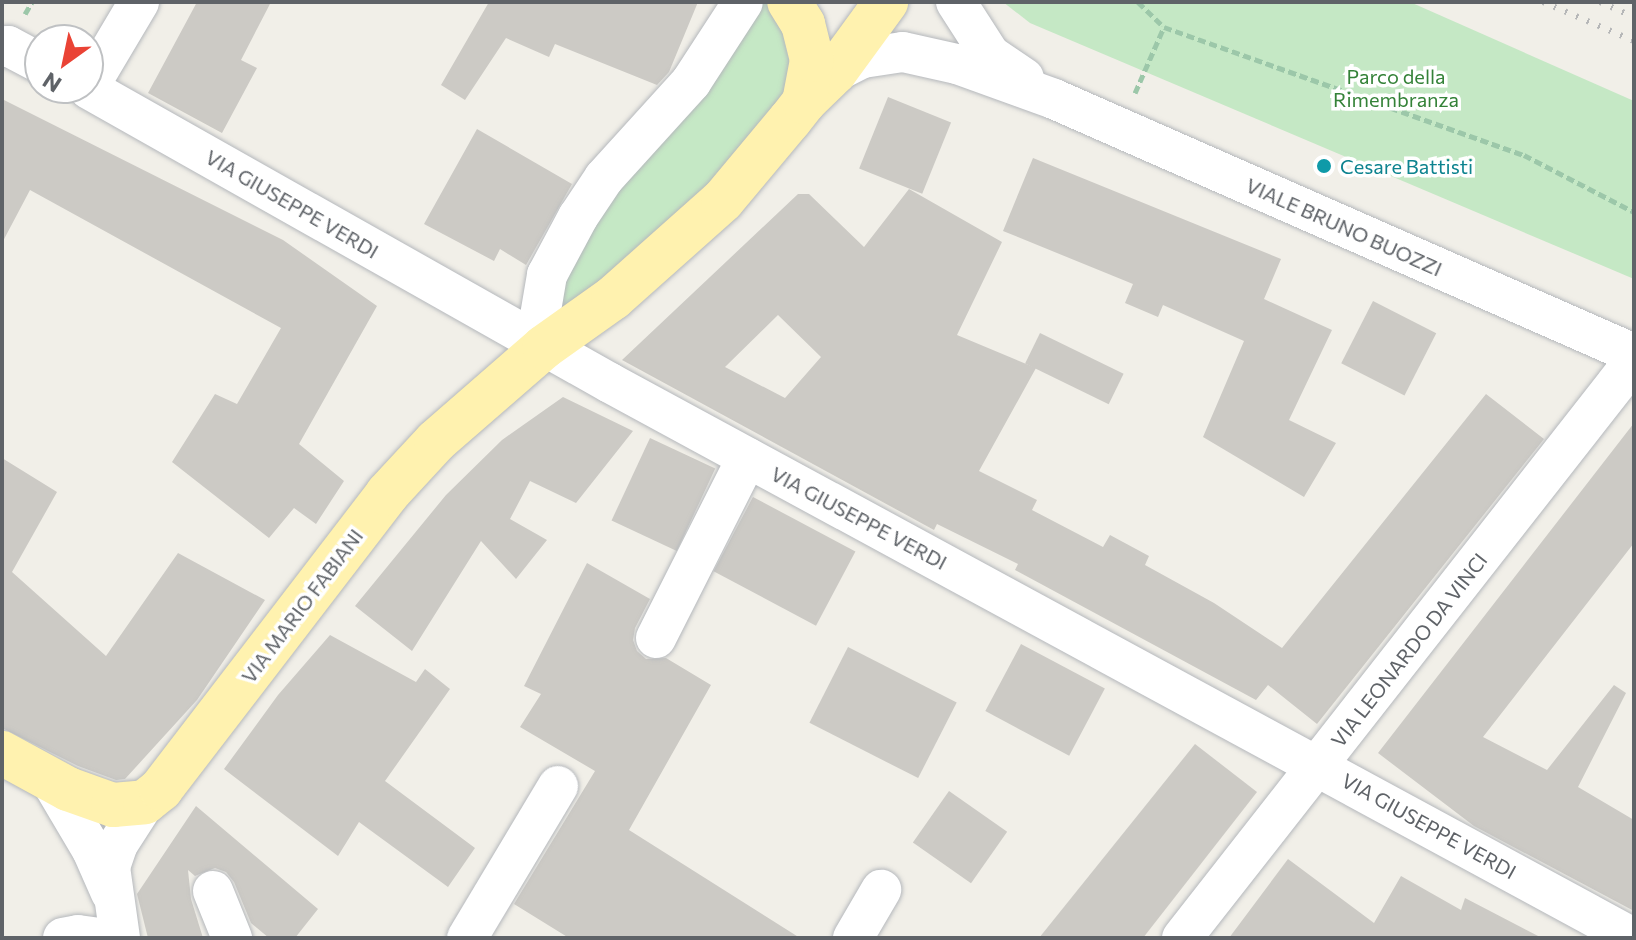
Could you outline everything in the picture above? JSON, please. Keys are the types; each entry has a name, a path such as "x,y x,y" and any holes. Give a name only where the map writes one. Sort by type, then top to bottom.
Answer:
{"main road":[{"path":"789,2 803,24 812,60 797,111"},
{"name":"VIA MARIO FABIANI","path":"145,802 176,772 387,494 436,441 544,347 613,298 723,200 797,111 835,72 886,2"},
{"path":"2,753 50,779 113,805 145,802"}],"street":[{"path":"104,61 139,2"},
{"path":"544,347 540,316 547,275 578,217 604,178 691,82 743,2"},
{"name":"VIALE BRUNO BUOZZI","path":"956,2 990,55 1054,99"},
{"path":"2,47 8,46 24,54"},
{"name":"VIALE BRUNO BUOZZI","path":"835,72 863,58 903,52 957,64 1054,99 1634,354"},
{"name":"VIA GIUSEPPE VERDI","path":"104,97 544,347 1633,938"},
{"name":"VIA LEONARDO DA VINCI","path":"1182,938 1634,361"},
{"path":"656,638 747,458"},
{"path":"50,779 92,850 112,897 120,938"},
{"path":"467,938 558,786"},
{"name":"VIA MARIO FABIANI","path":"112,897 110,867 118,844 145,802"},
{"path":"853,938 881,890"},
{"path":"213,891 232,938"},
{"path":"63,938 78,935 100,938"}],"path":[{"path":"1138,2 1164,27 1524,155 1634,212"},
{"path":"1120,128 1164,27"}],"green space":[{"path":"743,2 789,2 812,60 613,298 540,316 547,275"},
{"name":"Parco della Rimembranza","path":"1003,2 1410,2 1634,101 1634,279 1030,23"}],"building":[{"path":"197,2 271,2 241,60 257,68 222,133 148,93"},
{"path":"489,2 698,2 669,72 657,85 555,44 549,57 506,38 465,100 441,85"},
{"path":"888,97 951,122 922,194 859,168"},
{"path":"2,99 283,240 377,306 299,444 344,481 316,524 294,508 269,538 172,462 215,394 237,404 281,328 30,190 2,243"},
{"path":"477,129 572,184 526,265 500,249 494,261 424,224"},
{"path":"1033,158 1281,259 1264,299 1332,330 1289,420 1336,443 1304,497 1203,437 1244,341 1163,305 1158,317 1125,303 1133,284 1003,231"},
{"path":"909,189 1002,242 957,335 1036,368 979,471 1037,500 1032,510 1103,547 1110,535 1149,556 1145,565 1214,603 1282,648 1486,394 1544,439 1317,724 1268,685 1256,700 1015,570 1018,564 937,524 934,530 622,360 798,194 809,194 864,247","holes":["778,315 821,357 785,398 725,367"]},
{"path":"1373,301 1436,333 1404,396 1341,363"},
{"path":"1040,333 1124,374 1109,404 1025,364"},
{"path":"563,397 633,431 576,503 530,481 510,519 547,540 516,579 481,541 412,651 355,606 446,495 502,440"},
{"path":"1634,423 1634,543 1483,737 1547,770 1614,685 1626,693 1578,787 1634,820 1634,911 1474,826 1378,753"},
{"path":"650,438 715,468 677,551 612,520"},
{"path":"2,458 57,492 12,572 106,656 178,553 265,600 197,700 125,779 116,780 78,766 2,728"},
{"path":"753,497 855,551 816,626 714,571"},
{"path":"587,563 650,599 635,628 633,640 637,651 646,659 666,658 711,685 629,830 800,938 569,938 514,904 595,771 520,727 541,694 524,686"},
{"path":"330,635 416,682 425,669 450,689 385,781 475,848 448,887 359,822 338,856 224,769 278,695"},
{"path":"1021,644 1105,689 1069,756 985,711"},
{"path":"848,647 957,702 918,778 809,723"},
{"path":"1195,744 1257,792 1143,938 1039,938"},
{"path":"949,791 1007,832 971,883 913,843"},
{"path":"196,806 318,909 295,938 269,938 251,923 234,882 226,872 215,868 195,876 188,870 191,899 203,938 148,938 137,894"},
{"path":"1288,859 1374,923 1401,876 1461,910 1465,898 1542,938 1229,938"}],"railway":[{"path":"1543,2 1634,41"},
{"path":"1600,2 1634,17"}],"place":[{"name":"Cesare Battisti","path":"1324,166"}]}
